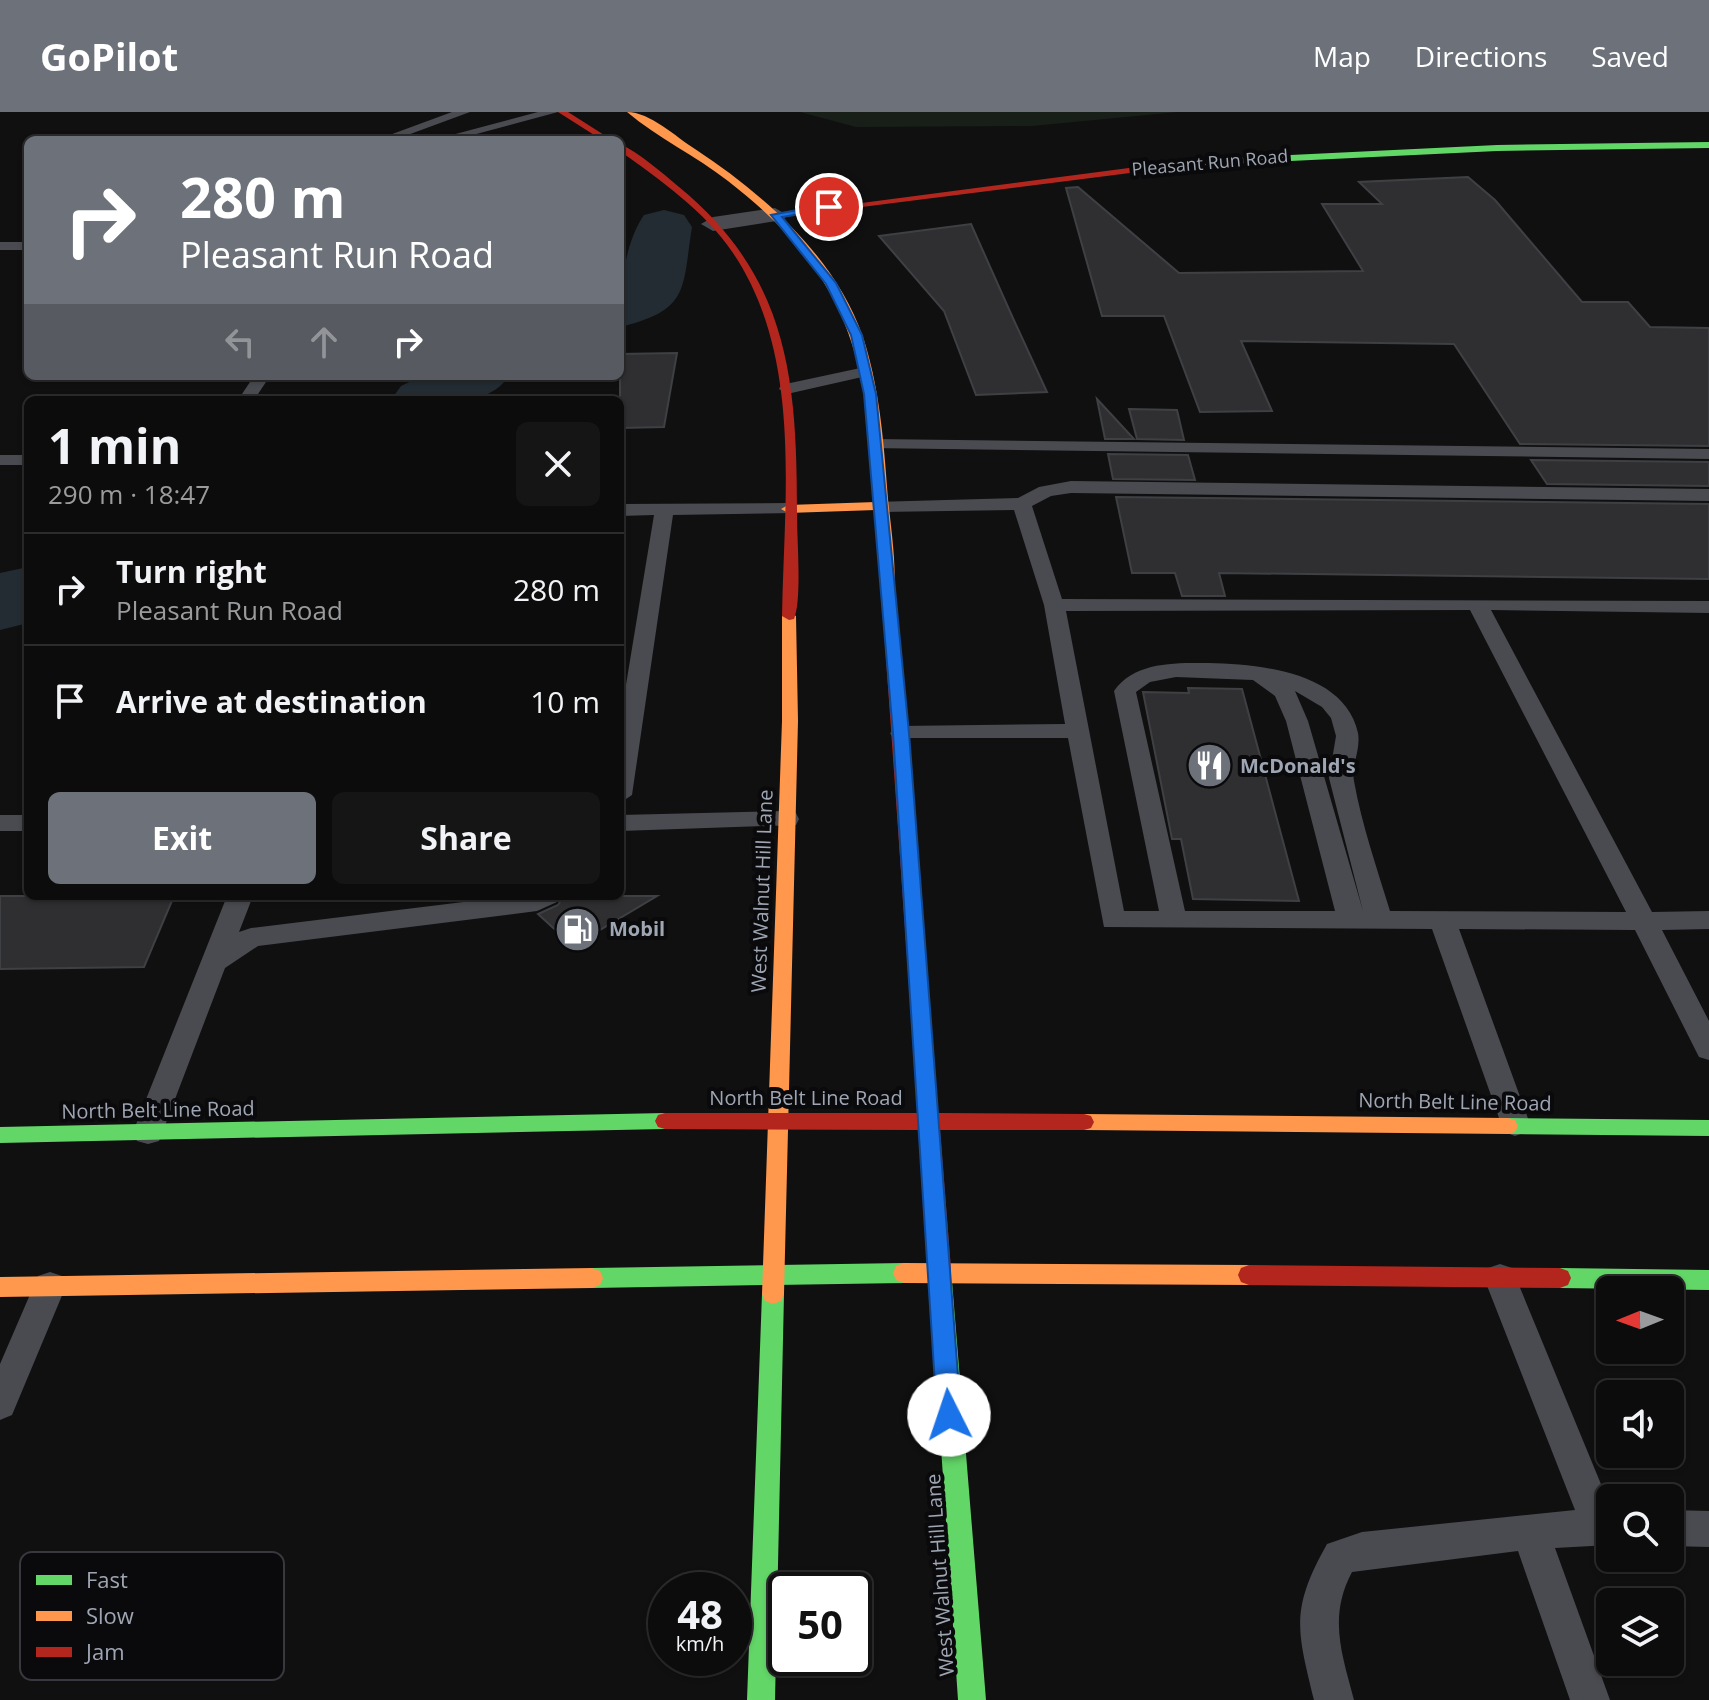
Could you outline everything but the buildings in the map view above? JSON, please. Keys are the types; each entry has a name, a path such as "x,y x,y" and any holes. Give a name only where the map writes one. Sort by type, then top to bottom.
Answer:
{"main road":[{"path":"562,112 601,136"},
{"name":"West Walnut Hill Lane","path":"631,112 710,160 775,215 831,283 856,335 865,372 875,444 901,733 972,1700"},
{"name":"Pleasant Run Road","path":"775,215 1209,161 1369,152 1709,145"},
{"name":"West Walnut Hill Lane","path":"624,150 665,179 737,251 762,293 777,339 787,389 787,819 761,1700"},
{"path":"788,509 881,506"},
{"name":"North Belt Line Road","path":"0,1135 777,1119 1709,1128"},
{"path":"0,1287 941,1272 1709,1280"}],"street":[{"name":"Pleasant Run Road","path":"713,224 775,215"}],"lane":[{"path":"394,136 464,112"},
{"path":"455,136 552,112"},
{"path":"0,246 24,246"},
{"path":"787,389 865,372"},
{"path":"875,444 1709,454"},
{"path":"0,460 24,460"},
{"path":"881,506 1022,504 1046,491 1071,487 1709,495"},
{"path":"1022,504 1054,605 1113,920 1709,920"},
{"path":"624,510 788,509"},
{"path":"624,769 664,510"},
{"path":"1477,604 1709,1049"},
{"path":"1054,605 1709,607"},
{"path":"1174,920 1125,691 1133,680 1173,671 1216,670 1303,685 1329,698 1339,712 1348,740 1340,775 1379,920"},
{"path":"1260,676 1285,693 1297,721 1350,920"},
{"path":"901,733 1078,731"},
{"path":"624,823 787,819"},
{"path":"0,823 24,823"},
{"path":"148,1132 238,900"},
{"path":"215,962 251,937 541,900"},
{"path":"1442,920 1515,1124"},
{"path":"1500,1278 1596,1506"},
{"path":"0,1404 50,1286"},
{"path":"1334,1700 1314,1616 1324,1584 1340,1557 1362,1551 1530,1531 1596,1527"},
{"path":"1684,1528 1709,1529"},
{"path":"1530,1531 1590,1700"}],"shaded area":[{"path":"800,112 1178,112 1032,126 856,127"}],"waterway":[{"path":"624,307 651,294 664,227"},
{"path":"434,396 468,380"},
{"path":"0,605 24,593"}],"traffic: fast":[{"path":"1190,163 1497,148 1709,145"},
{"path":"0,1135 665,1121"},
{"path":"1508,1126 1709,1128"},
{"path":"940,1269 972,1700"},
{"path":"592,1278 904,1273"},
{"path":"1560,1278 1709,1280"},
{"path":"761,1700 773,1294"}],"traffic: slow":[{"path":"631,112 699,155 763,205 792,233 839,297 856,334 871,392 888,587"},
{"path":"788,509 881,506"},
{"path":"773,1294 790,721 789,616"},
{"path":"1084,1122 1508,1126"},
{"path":"904,1273 1249,1275"},
{"path":"0,1287 592,1278"}],"traffic: jam":[{"path":"562,112 601,136"},
{"path":"624,150 667,182 714,224 738,253 760,291 775,334 789,428 789,616"},
{"path":"775,215 1190,163"},
{"path":"888,587 940,1269"},
{"path":"665,1121 1084,1122"},
{"path":"1249,1275 1560,1278"}],"place":[{"name":"McDonald's","path":"1209,766"},
{"name":"Mobil","path":"578,929"}],"route":[{"path":"829,207 775,215 831,283 856,335 870,394 901,733 949,1415"}]}
